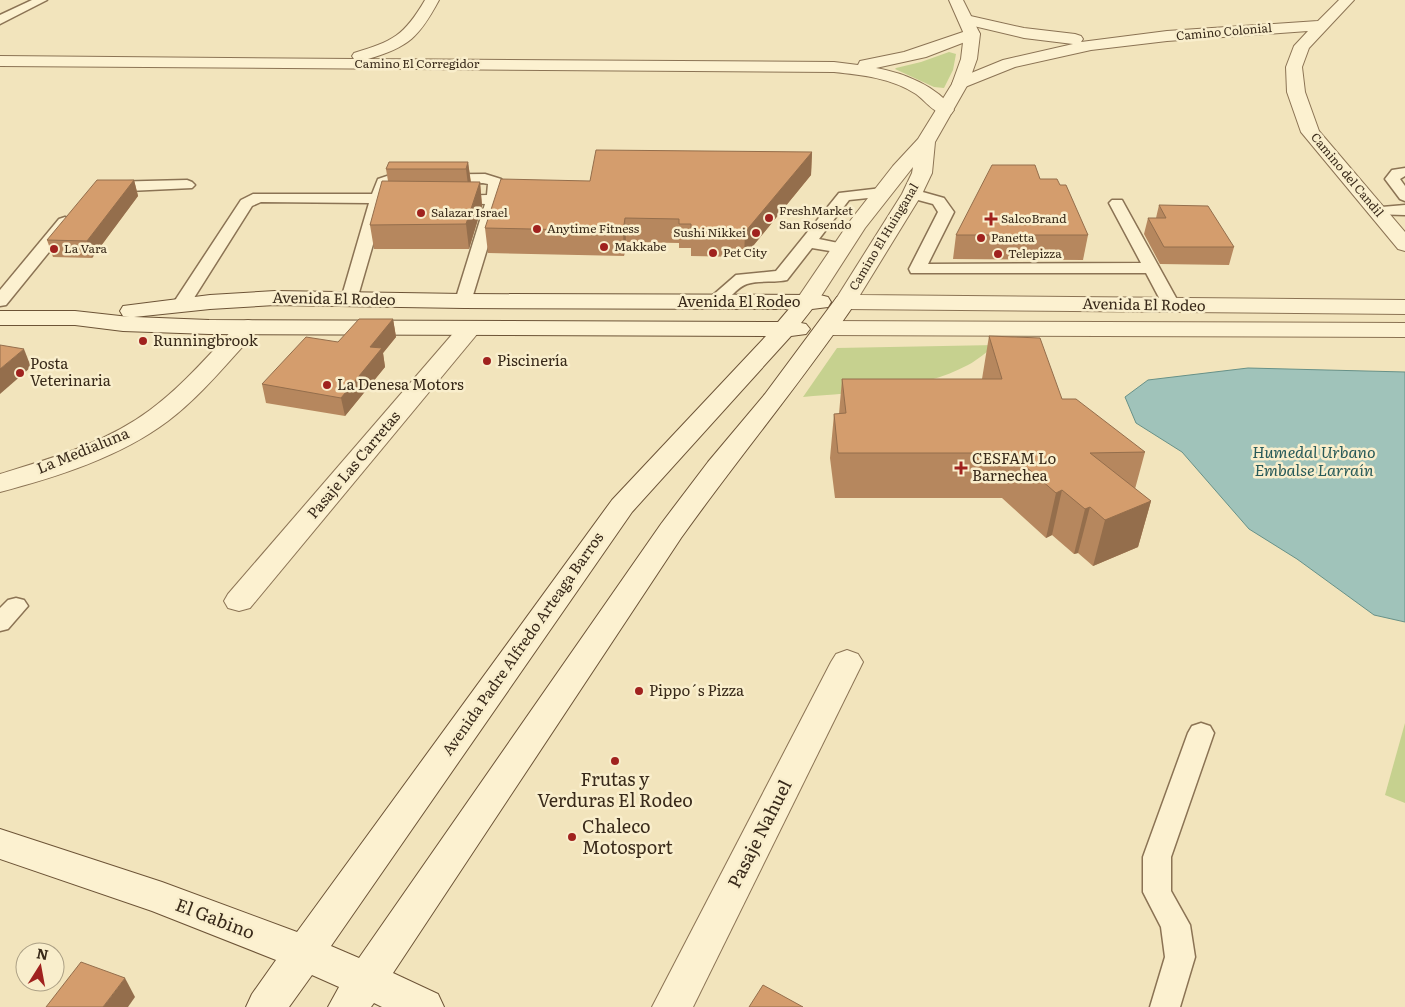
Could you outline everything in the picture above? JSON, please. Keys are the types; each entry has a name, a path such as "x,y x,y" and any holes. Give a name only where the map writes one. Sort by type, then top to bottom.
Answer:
{"street":[{"path":"327,63 384,50 420,32 432,0"},
{"path":"956,0 969,27"},
{"name":"Camino del Candil","path":"1346,0 1302,46 1294,67 1296,92 1310,132 1405,245"},
{"name":"Camino Colonial","path":"960,84 992,69 1041,55 1126,41 1321,24"},
{"name":"Camino Colonial","path":"969,27 1043,36 1126,41"},
{"name":"Camino El Corregidor","path":"834,67 898,60 943,47 969,27"},
{"name":"Camino El Huinganal","path":"806,302 882,193 926,142 945,110 960,84 969,59 969,27"},
{"path":"1041,55 1054,46 1051,41 1043,36"},
{"path":"434,50 465,64"},
{"path":"897,77 886,69 889,64 898,60"},
{"name":"Camino El Corregidor","path":"0,61 834,67 866,70 897,77 925,91 945,110"},
{"name":"Camino El Huinganal","path":"845,302 912,194 922,173 926,142"},
{"name":"Avenida El Rodeo","path":"75,318 181,305 265,298 1405,307"},
{"name":"Avenida Padre Alfredo Arteaga Barros","path":"266,1007 622,506 670,451 744,377 786,329 806,302"},
{"path":"357,993 676,523 716,468 774,399 845,302"},
{"name":"Avenida El Rodeo","path":"0,318 75,318 174,327 1405,330"},
{"name":"La Medialuna","path":"0,483 87,453 143,426 184,394 248,327"},
{"name":"Pasaje Las Carretas","path":"239,601 470,328"},
{"name":"Pasaje Nahuel","path":"672,1007 847,662"},
{"name":"El Gabino","path":"0,844 205,914 304,954 357,993 424,1007"}],"lane":[{"path":"0,20 41,0"},
{"path":"1405,172 1397,173 1392,179 1405,196"},
{"path":"350,299 382,182 390,179 485,178 496,182 494,200 464,301"},
{"path":"94,191 106,187 187,185"},
{"path":"714,302 742,279 781,276 844,196 882,193"},
{"path":"912,194 939,201 946,212 918,269 1152,268"},
{"path":"181,305 246,204 258,197 494,200"},
{"path":"1117,203 1171,305"},
{"path":"1376,211 1405,210"},
{"path":"0,301 74,212"},
{"path":"808,242 842,248"},
{"path":"1165,1007 1180,957 1175,925 1157,892 1157,857 1201,733"}],"green space":[{"path":"949,52 956,54 953,70 944,88 934,87 895,69 921,62"},
{"path":"996,345 968,365 949,374 929,380 866,392 803,397 837,348"},
{"path":"1405,723 1405,803 1385,795"}],"water":[{"name":"Humedal Urbano Embalse Larraín","path":"1248,368 1405,372 1405,622 1374,615 1297,559 1249,529 1182,452 1136,423 1125,397 1148,380"}],"building":[{"path":"596,150 812,152 745,232 691,232 691,224 679,224 679,219 625,218 623,231 485,228 501,179 590,181"},
{"path":"389,162 468,162 466,169 386,169"},
{"path":"992,165 1035,165 1040,179 1057,179 1060,185 1066,185 1088,235 956,235"},
{"path":"97,180 134,180 87,241 47,240"},
{"path":"382,181 480,182 466,224 370,225"},
{"path":"1159,205 1208,206 1234,247 1164,247 1148,218 1166,218"},
{"path":"359,319 393,319 370,347 382,348 341,398 262,384 306,337 338,342"},
{"path":"989,336 1040,338 1062,399 1076,399 1145,452 1090,453 1151,501 1105,520 1090,507 1085,509 1062,490 1056,493 1010,453 838,453 834,414 846,413 842,379 1002,379"},
{"path":"0,345 24,349 0,369"},
{"path":"81,962 125,978 103,1007 46,1007 58,992 65,992 65,983"},
{"path":"763,985 803,1007 749,1007"}],"place":[{"name":"Salazar Israel","path":"421,213"},
{"name":"FreshMarket San Rosendo","path":"769,218"},
{"name":"SalcoBrand","path":"991,219"},
{"name":"Anytime Fitness","path":"537,229"},
{"name":"Sushi Nikkei","path":"756,233"},
{"name":"Panetta","path":"981,238"},
{"name":"Makkabe","path":"604,247"},
{"name":"La Vara","path":"54,249"},
{"name":"Pet City","path":"713,253"},
{"name":"Telepizza","path":"998,254"},
{"name":"Runningbrook","path":"143,341"},
{"name":"Piscinería","path":"487,361"},
{"name":"Posta Veterinaria","path":"20,373"},
{"name":"La Denesa Motors","path":"327,385"},
{"name":"CESFAM Lo Barnechea","path":"961,468"},
{"name":"Pippo´s Pizza","path":"639,691"},
{"name":"Frutas y Verduras El Rodeo","path":"615,761"},
{"name":"Chaleco Motosport","path":"572,837"}]}
